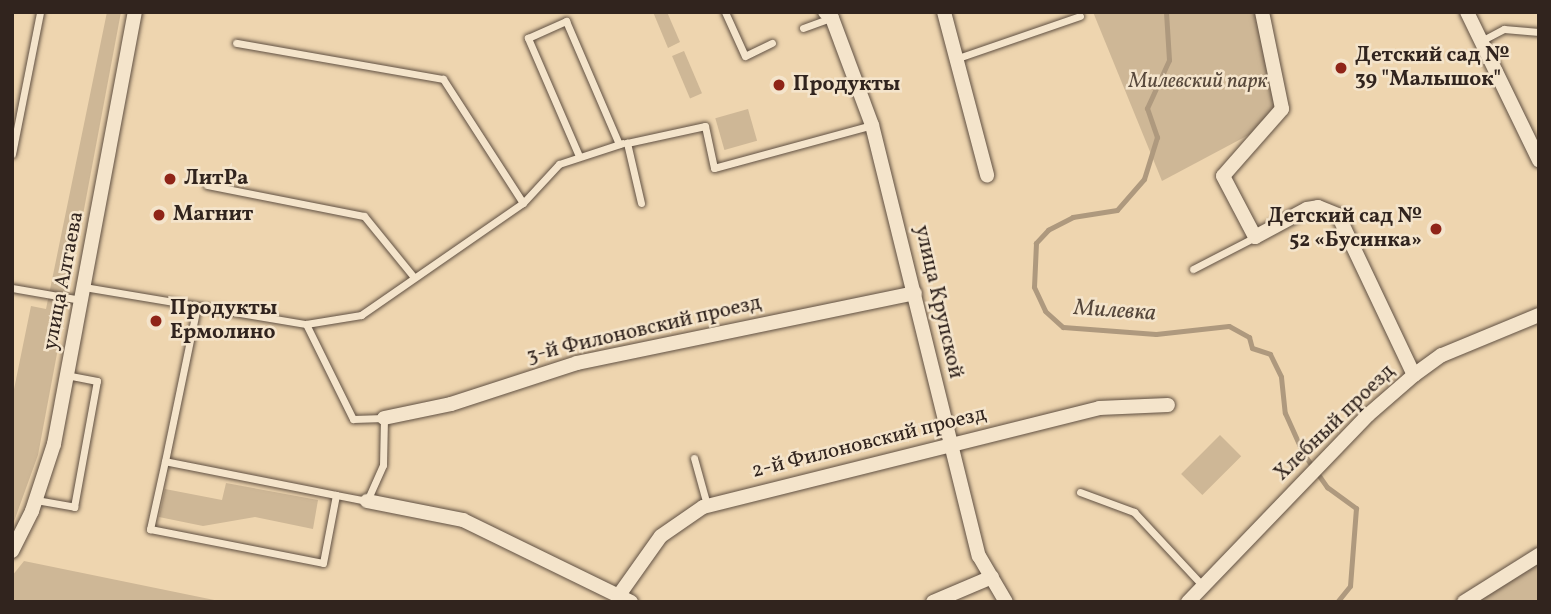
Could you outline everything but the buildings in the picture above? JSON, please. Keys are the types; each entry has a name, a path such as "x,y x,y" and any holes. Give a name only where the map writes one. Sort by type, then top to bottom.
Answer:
{"street":[{"name":"улица Алтаева","path":"12,551 36,500 54,444 135,12"},
{"path":"944,12 987,174"},
{"path":"1262,12 1282,108 1223,176 1255,236 1307,209 1318,207 1338,215 1414,375"},
{"path":"1467,12 1539,160"},
{"name":"улица Крупской","path":"829,15 872,125 979,556 1006,602"},
{"name":"3-й Филоновский проезд","path":"384,418 452,404 577,363 915,293"},
{"name":"Хлебный проезд","path":"1188,602 1322,463 1414,375 1442,355 1539,315"},
{"name":"2-й Филоновский проезд","path":"625,598 661,536 707,506 950,443 1099,408 1168,405"},
{"path":"367,501 463,520 625,598"},
{"path":"1464,602 1539,555"},
{"path":"933,602 992,577"}],"lane":[{"path":"12,154 40,12"},
{"path":"725,12 745,55 772,43"},
{"path":"803,29 829,15"},
{"path":"958,58 1080,16"},
{"path":"579,156 528,38 566,21 623,143 641,203"},
{"path":"1481,41 1504,29 1539,32"},
{"path":"236,43 443,79 523,202"},
{"path":"12,288 197,307 306,324 361,315 413,276 523,202 559,164 579,156 623,143 705,126 714,168 872,125"},
{"path":"207,185 364,216 413,276"},
{"path":"1193,268 1255,236"},
{"path":"197,307 150,529 323,563 336,495"},
{"path":"165,461 367,501 383,466 384,418 353,419 306,324"},
{"path":"36,500 74,507 97,381 68,375"},
{"path":"694,458 707,506"},
{"path":"1080,492 1134,512 1203,586"}],"green space":[{"path":"107,12 121,12 38,455 12,527 12,399 31,306 46,309"},
{"path":"653,12 667,12 680,42 668,48"},
{"name":"Милевский парк","path":"1093,12 1267,12 1286,115 1162,181"},
{"path":"684,51 702,93 690,98 672,56"},
{"path":"748,109 757,141 724,150 715,118"},
{"path":"1220,435 1241,456 1202,495 1181,474"},
{"path":"226,483 318,500 313,529 255,517 203,526 159,517 165,489 222,500"},
{"path":"1539,559 1539,602 1474,602"},
{"path":"24,561 224,602 12,602 12,576"}],"waterway":[{"name":"Милевка","path":"1166,12 1169,60 1147,108 1157,137 1144,179 1117,210 1073,217 1048,230 1036,243 1034,287 1045,311 1063,327 1156,334 1229,326 1249,337 1252,348 1270,354 1281,377 1285,413 1303,453 1327,487 1356,508 1350,586 1337,602"}],"place":[{"name":"Детский сад № 39 \"Малышок\"","path":"1341,68"},
{"name":"Продукты","path":"779,85"},
{"name":"ЛитРа","path":"170,179"},
{"name":"Магнит","path":"159,215"},
{"name":"Детский сад № 52 «Бусинка»","path":"1436,229"},
{"name":"Продукты Ермолино","path":"156,321"}]}
